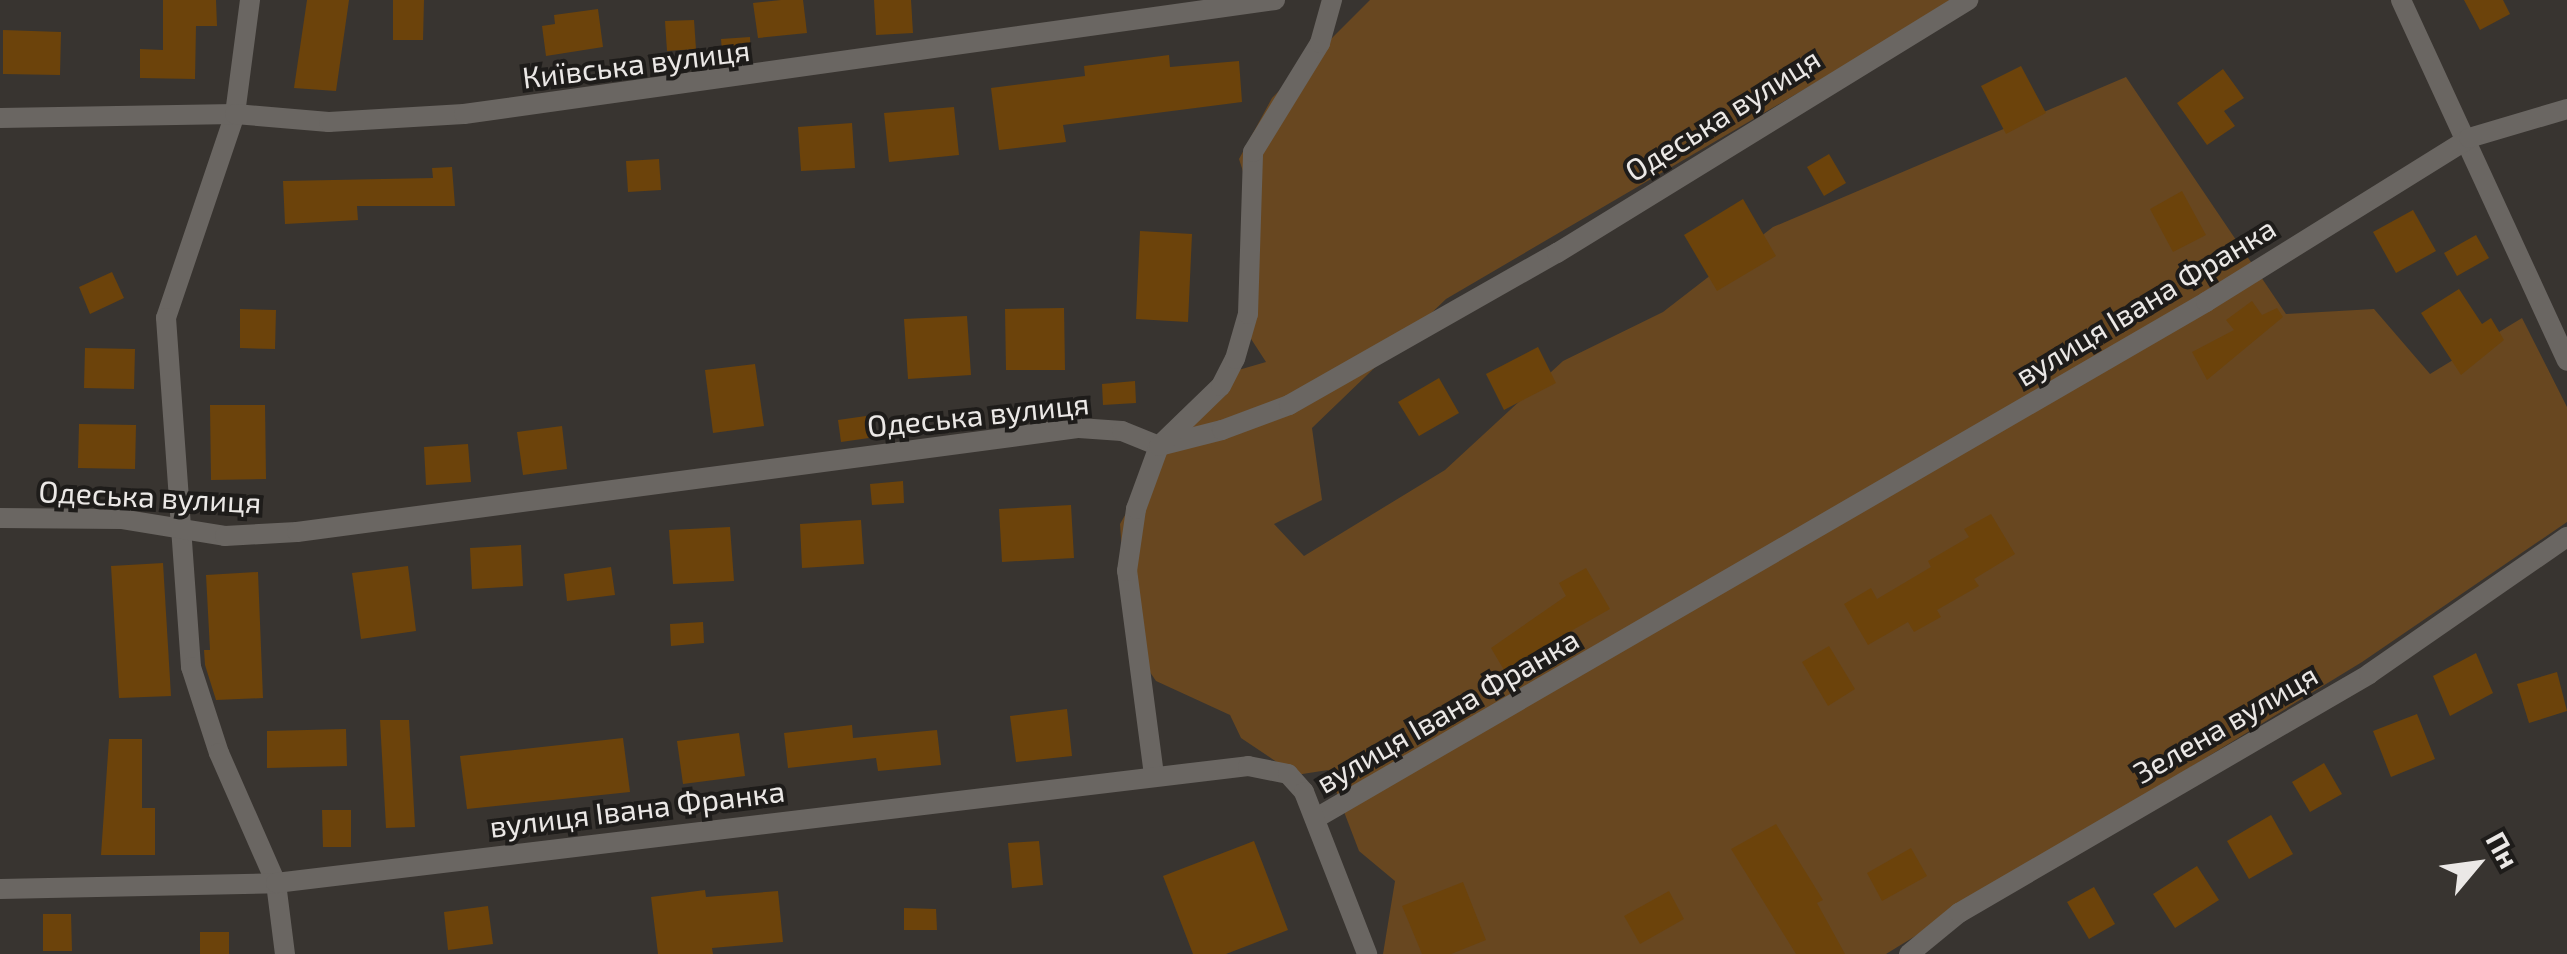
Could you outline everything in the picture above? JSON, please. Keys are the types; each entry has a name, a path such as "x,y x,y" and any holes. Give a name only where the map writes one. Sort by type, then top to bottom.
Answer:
{"street":[{"path":"250,0 235,114 166,318 191,667 218,753 276,883 285,954"},
{"name":"Київська вулиця","path":"0,118 235,114 329,122 482,112 1275,0"},
{"path":"1154,775 1127,572 1136,509 1158,446 1221,386 1235,359 1248,314 1253,152 1320,43 1332,0"},
{"name":"Одеська вулиця","path":"0,518 121,519 183,532 297,532 1079,428 1122,431 1158,446 1289,404 1557,253 1968,0"},
{"path":"2401,0 2469,138 2567,361"},
{"name":"вулиця Івана Франка","path":"0,888 276,883 1154,775 1270,767 1288,774 1318,817 2206,302 2469,138 2567,109"},
{"name":"Зелена вулиця","path":"1909,954 1960,913 2369,674 2567,537"},
{"path":"1318,817 1367,954"}],"shaded area":[{"path":"1370,0 1957,0 1446,299 1312,428 1322,500 1274,524 1304,556 1445,470 1563,361 1663,312 1773,227 2126,77 2286,314 2374,309 2430,374 2522,318 2567,407 2567,522 2362,662 1886,954 1383,954 1395,881 1359,851 1328,770 1296,775 1241,738 1230,715 1156,681 1128,640 1120,524 1154,464 1235,371 1266,362 1242,325 1247,184 1239,159 1272,98"}],"building":[{"path":"163,0 216,0 217,26 196,26 195,79 140,78 140,49 163,50"},
{"path":"307,0 349,0 336,91 294,88"},
{"path":"393,0 424,0 423,40 393,40"},
{"path":"803,0 807,33 758,38 753,3"},
{"path":"874,0 911,0 913,33 876,35"},
{"path":"2464,0 2503,0 2510,14 2480,30"},
{"path":"598,9 603,47 546,56 542,26 555,24 554,15"},
{"path":"694,20 696,49 667,51 665,21"},
{"path":"3,30 61,32 60,75 3,74"},
{"path":"750,37 751,60 723,64 721,39"},
{"path":"1169,55 1170,67 1239,61 1242,102 1063,125 1066,142 999,150 991,88 1085,76 1084,66"},
{"path":"2021,66 2046,113 2006,134 1981,86"},
{"path":"2223,69 2244,98 2224,111 2235,126 2207,145 2177,103"},
{"path":"954,107 959,155 889,162 884,113"},
{"path":"852,123 855,168 801,171 798,127"},
{"path":"1829,154 1846,183 1824,196 1807,167"},
{"path":"659,159 661,190 628,192 626,161"},
{"path":"452,167 455,206 357,206 358,220 285,224 283,181 433,178 432,168"},
{"path":"2182,191 2206,235 2173,252 2150,209"},
{"path":"1743,199 1776,256 1717,291 1684,235"},
{"path":"2413,210 2436,251 2396,273 2373,232"},
{"path":"1140,231 1192,234 1188,322 1136,319"},
{"path":"2476,235 2489,258 2457,276 2444,253"},
{"path":"112,272 124,298 90,314 79,287"},
{"path":"2459,289 2482,324 2491,318 2504,340 2461,375 2421,313"},
{"path":"2252,301 2262,315 2277,308 2283,317 2207,380 2192,352 2234,330 2226,320"},
{"path":"1064,308 1065,370 1006,370 1005,309"},
{"path":"240,309 276,310 275,349 240,348"},
{"path":"967,316 971,375 908,379 904,319"},
{"path":"1538,347 1556,383 1504,410 1486,374"},
{"path":"85,348 135,349 134,389 84,388"},
{"path":"755,364 764,426 713,433 705,370"},
{"path":"1439,378 1459,413 1419,436 1398,402"},
{"path":"1135,381 1136,403 1103,405 1102,384"},
{"path":"210,405 265,405 266,479 211,480"},
{"path":"866,416 869,438 841,442 838,420"},
{"path":"79,424 136,425 135,469 78,468"},
{"path":"562,426 567,469 523,475 517,432"},
{"path":"468,444 471,482 426,485 424,447"},
{"path":"903,481 904,503 872,505 870,484"},
{"path":"1071,505 1074,558 1002,562 999,509"},
{"path":"1991,514 2015,554 1974,579 1979,586 1937,610 1941,617 1914,632 1908,622 1868,645 1844,604 1871,588 1877,599 1931,567 1928,561 1969,537 1964,529"},
{"path":"861,520 864,564 802,568 800,524"},
{"path":"730,527 734,581 673,584 669,530"},
{"path":"521,545 523,586 472,589 470,548"},
{"path":"163,563 171,696 119,698 111,566"},
{"path":"408,566 416,631 361,639 352,573"},
{"path":"611,567 615,595 567,601 564,574"},
{"path":"1586,568 1610,609 1571,631 1579,644 1514,687 1491,648 1566,596 1559,583"},
{"path":"258,572 263,698 216,700 205,665 204,650 210,650 206,575"},
{"path":"703,622 704,643 671,646 670,624"},
{"path":"1829,646 1855,689 1828,706 1802,662"},
{"path":"2476,653 2493,693 2450,716 2433,676"},
{"path":"2557,672 2567,711 2529,723 2517,684"},
{"path":"1067,709 1072,756 1016,762 1010,716"},
{"path":"2417,714 2435,759 2391,777 2373,731"},
{"path":"380,720 409,720 415,827 386,828"},
{"path":"852,725 853,738 937,730 941,765 878,771 876,758 788,768 784,733"},
{"path":"346,729 347,766 267,768 267,731"},
{"path":"739,733 745,776 683,784 677,741"},
{"path":"623,738 630,792 467,809 460,756"},
{"path":"109,739 142,739 142,808 155,808 155,855 101,855"},
{"path":"2324,763 2342,794 2310,812 2292,782"},
{"path":"322,810 351,810 351,847 323,847"},
{"path":"2271,815 2293,854 2249,879 2227,841"},
{"path":"1776,824 1823,900 1817,903 1845,954 1796,954 1731,849"},
{"path":"1039,841 1043,885 1012,888 1008,843"},
{"path":"1254,841 1288,930 1226,954 1193,954 1163,876"},
{"path":"1911,848 1927,876 1882,901 1867,873"},
{"path":"2197,866 2219,900 2175,928 2153,894"},
{"path":"1463,882 1486,940 1451,954 1422,954 1402,906"},
{"path":"2094,887 2115,924 2089,939 2067,902"},
{"path":"705,890 706,897 778,891 783,942 712,948 713,954 658,954 651,897"},
{"path":"1669,891 1684,919 1640,944 1624,916"},
{"path":"488,906 493,944 448,950 444,912"},
{"path":"904,908 936,909 937,930 904,930"},
{"path":"43,914 71,914 72,951 43,951"},
{"path":"200,932 229,932 229,954 200,954"}]}
